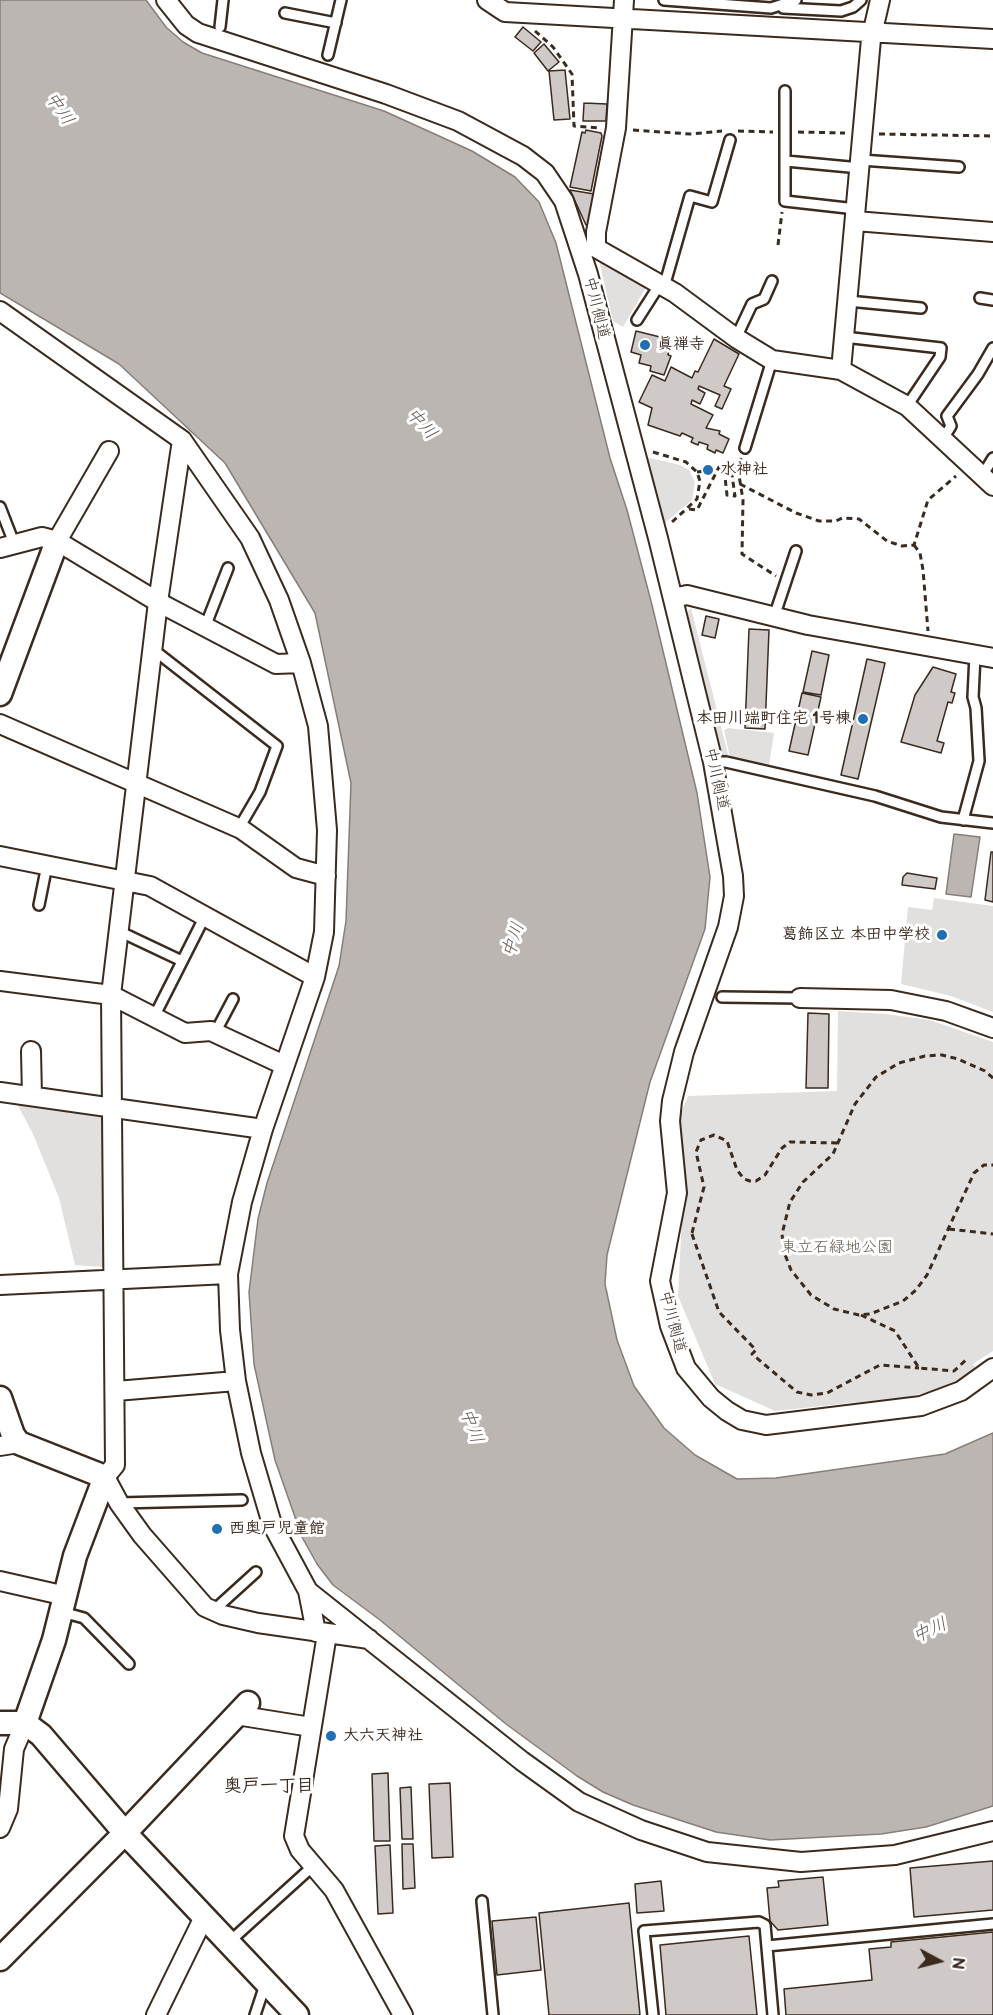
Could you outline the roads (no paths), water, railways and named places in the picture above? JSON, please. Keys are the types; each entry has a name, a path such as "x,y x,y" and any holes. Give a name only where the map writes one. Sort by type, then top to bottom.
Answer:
{"street":[{"name":"中川側道","path":"166,0 186,25 198,33 386,94 458,121 523,156 545,174 564,201 576,236 658,538 712,762 730,851 734,896 728,927 684,1052 673,1094 670,1121 677,1193 660,1281 670,1326 680,1356 711,1398 742,1420 755,1424 781,1424 921,1406 962,1391 993,1368"},
{"path":"487,0 505,12 623,9 873,32 993,39"},
{"path":"841,370 873,32 880,0"},
{"path":"623,9 616,128 596,232 596,248 662,286 736,338 772,360 841,370 907,406 981,476"},
{"path":"856,215 993,232"},
{"path":"0,311 182,440 250,537 279,600 301,663 318,726 327,830 324,932 315,977 263,1129 242,1202 228,1274 236,1381 251,1453 272,1524 308,1591 321,1633 311,1727 294,1836 300,1850 334,1890 403,2015"},
{"path":"0,1828 8,1809 14,1749 25,1723 64,1604 75,1556 105,1478 115,1465 111,995 159,602 182,440"},
{"path":"0,694 57,541 109,451"},
{"path":"7,546 42,537 57,541 159,602 276,664 301,663"},
{"path":"672,598 687,596 774,616 984,656"},
{"path":"0,724 239,828 296,868 326,876"},
{"path":"0,856 150,886 315,977"},
{"path":"0,981 111,995 185,1033 215,1033 284,1065"},
{"path":"800,998 862,998 922,1005 993,1028"},
{"path":"31,1051 32,1096"},
{"path":"0,1092 263,1129"},
{"path":"0,1285 228,1274"},
{"path":"116,1391 236,1381"},
{"path":"0,1398 13,1435 10,1445 105,1478 119,1503 150,1544 205,1607 258,1623 371,1640"},
{"path":"0,1581 64,1604"},
{"path":"308,1591 522,1761 579,1802 641,1830 707,1852 801,1862 895,1855 993,1831"},
{"path":"0,1959 125,1833 242,1709 311,1727"},
{"path":"0,1723 25,1723 41,1735 125,1833 297,2015"},
{"path":"156,2015 204,1917"}],"lane":[{"path":"220,27 223,0"},
{"path":"328,55 341,0"},
{"path":"664,0 726,2 771,8 841,11 853,7 861,0"},
{"path":"771,8 796,0"},
{"path":"285,13 336,23"},
{"path":"785,91 785,201 856,215"},
{"path":"637,320 662,286 690,196 712,202 731,136"},
{"path":"786,161 959,167"},
{"path":"736,338 752,304 764,299 772,281"},
{"path":"980,298 993,300"},
{"path":"848,301 921,308"},
{"path":"844,337 941,348 940,357 907,406"},
{"path":"943,439 951,426 947,416 978,374 993,348"},
{"path":"745,448 772,360"},
{"path":"981,476 993,458"},
{"path":"0,507 7,546"},
{"path":"774,616 796,551"},
{"path":"206,627 228,568"},
{"path":"154,653 159,654 277,746 260,792 239,828"},
{"path":"963,820 979,761 976,708 973,698 984,656"},
{"path":"712,762 726,762 875,796 941,817 993,823"},
{"path":"39,905 47,865"},
{"path":"154,1017 204,916"},
{"path":"118,933 127,935 182,962"},
{"path":"722,997 800,998"},
{"path":"215,1033 233,999"},
{"path":"119,1503 242,1500"},
{"path":"213,1611 256,1572"},
{"path":"64,1604 84,1618 129,1664"},
{"path":"228,1943 313,1866"},
{"path":"482,1901 493,2015"},
{"path":"653,2015 644,1931 759,1922 765,1925 773,2015"},
{"path":"767,1946 993,1924"},
{"path":"255,2015 266,1982"}],"water":[{"name":"中川","path":"0,0 146,0 166,27 183,42 202,53 384,111 472,151 515,177 539,202 556,243 610,458 627,510 652,605 697,793 710,877 705,929 650,1082 607,1255 605,1284 617,1340 634,1386 664,1428 695,1455 737,1479 776,1478 945,1454 993,1433 993,1806 926,1827 881,1834 770,1840 716,1832 633,1805 603,1792 577,1776 506,1724 380,1620 333,1585 317,1564 302,1537 275,1460 254,1364 249,1292 258,1219 267,1183 339,966 346,921 351,783 315,613 225,463 119,364 0,293"},
{"path":"954,834 980,837 971,897 946,894"}],"place":[{"name":"眞禅寺","path":"645,345"},
{"name":"水神社","path":"708,470"},
{"name":"本田川端町住宅 1号棟","path":"863,719"},
{"name":"葛飾区立 本田中学校","path":"942,935"},
{"name":"西奥戸児童館","path":"217,1529"},
{"name":"大六天神社","path":"331,1736"}],"district":[{"name":"奥戸一丁目","path":"269,1786"}],"park label":[{"name":"東立石緑地公園","path":"837,1248"}]}
